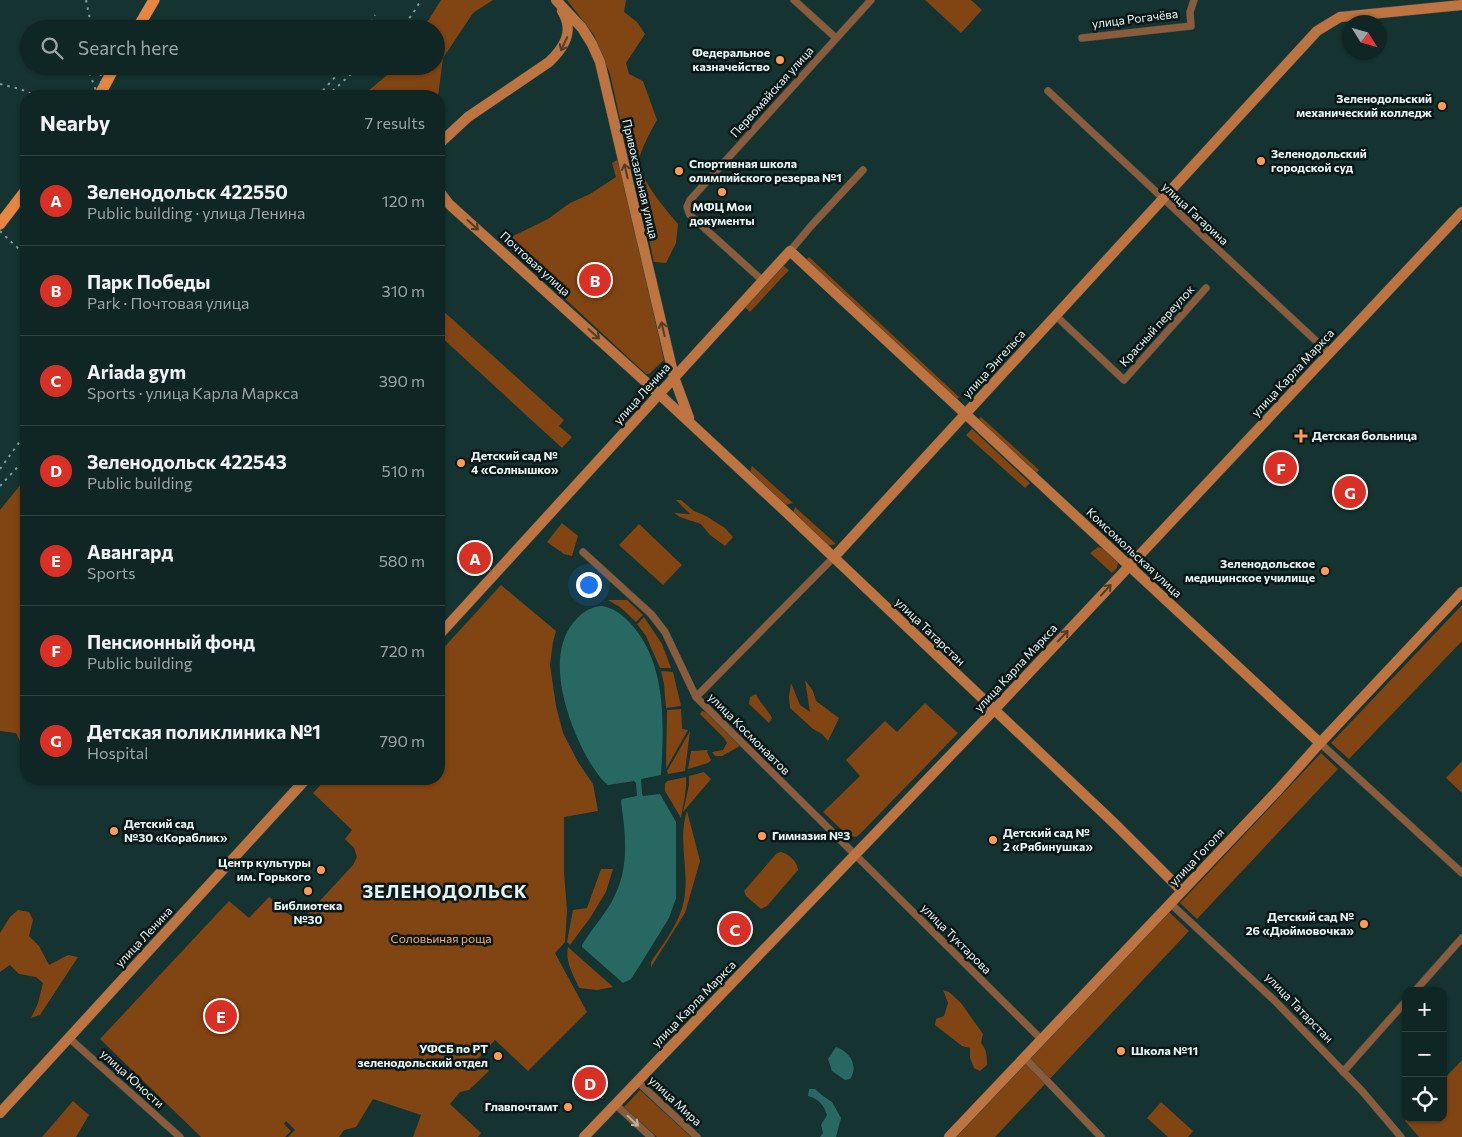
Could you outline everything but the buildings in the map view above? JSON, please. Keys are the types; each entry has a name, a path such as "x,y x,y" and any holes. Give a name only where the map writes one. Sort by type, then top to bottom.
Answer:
{"main road":[{"path":"142,20 154,0"},
{"path":"102,90 110,75"},
{"path":"0,224 20,198"}],"street":[{"path":"445,138 468,117 549,62 560,52 567,40 568,28 555,0"},
{"name":"Привокзальная улица","path":"555,0 582,28 600,62 674,377 684,409 692,424"},
{"path":"794,0 836,38"},
{"name":"Первомайская улица","path":"763,281 690,215 687,207 690,200 871,0"},
{"name":"улица Рогачёва","path":"1082,38 1191,26 1190,12 1194,0"},
{"name":"улица Энгельса","path":"696,697 834,557 1317,31 1340,17 1462,5"},
{"name":"улица Гагарина","path":"1048,91 1329,353"},
{"name":"улица Ленина","path":"445,628 863,170"},
{"name":"Почтовая улица","path":"445,199 659,394"},
{"name":"улица Карла Маркса","path":"584,1137 994,710 1462,212"},
{"name":"Комсомольская улица","path":"790,251 1462,873"},
{"name":"Красный переулок","path":"1055,315 1124,380 1206,288"},
{"name":"улица Татарстан","path":"659,394 1109,818 1182,891"},
{"name":"улица Космонавтов","path":"583,552 651,614 665,632 696,697 855,854"},
{"name":"улица Гоголя","path":"949,1137 1279,789 1462,592"},
{"name":"улица Ленина","path":"0,1112 301,785"},
{"name":"улица Туктарова","path":"855,854 1041,1039"},
{"name":"улица Татарстан","path":"1170,903 1250,976 1343,1072 1401,1137"},
{"path":"1419,987 1462,938"},
{"path":"1343,1072 1402,1006"},
{"name":"улица Юности","path":"69,1038 180,1137"},
{"path":"1024,1057 1101,1137"},
{"name":"улица Мира","path":"637,1081 697,1137"},
{"path":"615,1104 651,1137"}],"green space":[{"path":"441,0 493,0 473,13 445,55 445,20 429,20"},
{"path":"567,0 626,0 624,12 637,22 645,34 626,63 629,74 643,81 657,120 641,152 639,162 641,169 655,195 678,224 676,243 666,263 654,262 648,222 630,165 610,74 594,35"},
{"path":"925,0 971,0 982,10 961,33"},
{"path":"387,75 441,75 439,90 369,90"},
{"path":"619,159 664,360 649,374 646,374 503,241 548,219 570,203 590,194 616,177 612,163"},
{"path":"809,257 959,397 955,402 805,261"},
{"path":"781,264 789,270 750,312 743,305"},
{"path":"445,313 564,420 559,426 572,437 562,448 445,341"},
{"path":"981,417 1039,470 1035,475 977,421"},
{"path":"972,429 1030,483 1025,488 966,435"},
{"path":"752,466 793,503 785,505 750,472"},
{"path":"20,485 20,741 16,733 0,731 0,510"},
{"path":"676,500 681,500 694,511 725,528 733,537 725,546 710,535 701,524 680,517 674,513 690,514"},
{"path":"795,507 836,544 828,546 793,513"},
{"path":"562,523 578,536 572,556 564,554 547,542"},
{"path":"639,524 682,565 663,585 619,545"},
{"path":"1098,547 1105,549 1118,562 1117,568 1112,573 1090,553"},
{"name":"Соловьиная роща","path":"501,585 556,631 550,665 556,706 563,733 578,762 593,784 598,811 564,817 564,873 567,910 565,942 555,953 587,1012 528,1071 495,1040 477,1060 489,1071 469,1090 460,1092 450,1104 481,1133 478,1137 413,1137 421,1115 373,1099 356,1127 344,1130 339,1137 288,1137 295,1130 286,1121 284,1124 291,1131 285,1137 201,1137 100,1039 229,901 249,918 269,897 290,915 299,919 304,918 353,865 357,857 354,848 345,839 352,830 313,793 320,785 445,785 445,646"},
{"path":"608,600 627,600 643,615 636,622 620,607"},
{"path":"1462,605 1462,641 1349,759 1331,743"},
{"path":"644,617 662,644 671,668 660,668 646,636 637,624"},
{"path":"661,671 673,672 681,706 666,708"},
{"path":"805,680 813,691 816,701 839,718 828,741 790,708 791,683 800,705 810,712"},
{"path":"756,694 772,718 769,723 749,704 750,697"},
{"path":"925,703 958,733 860,834 856,837 847,835 823,812 860,776 846,760 885,721 897,732"},
{"path":"681,709 682,729 688,730 666,769 667,710"},
{"path":"702,711 708,713 740,746 722,756 715,756 712,752 723,750 727,743 700,714"},
{"path":"690,731 685,771 668,774 667,771"},
{"path":"708,750 707,752 711,760 708,763 688,769 691,751"},
{"path":"1321,753 1338,769 1197,919 1180,903"},
{"path":"1462,761 1462,793 1446,778"},
{"path":"704,772 711,779 683,812 689,776"},
{"path":"686,777 681,818 665,791 665,784 667,781"},
{"path":"687,811 700,861 685,913 651,967 651,962 677,921 684,903 686,883 683,831"},
{"path":"780,852 792,858 798,870 767,906 761,909 746,896 744,891 776,854"},
{"path":"601,869 613,869 606,892 570,945 567,942 573,910 587,908"},
{"path":"18,910 29,912 33,920 29,936 39,946 49,965 68,955 78,957 40,1015 31,1018 38,1003 43,983 36,977 19,974 10,965 0,972 0,933 10,917"},
{"path":"1169,912 1189,931 995,1137 956,1137"},
{"path":"568,947 613,987 597,990 579,988 569,963"},
{"path":"943,990 949,992 961,1003 983,1034 981,1043 986,1051 987,1065 980,1071 974,1068 970,1058 970,1048 962,1046 935,1025 936,1019 944,1016 948,1003"},
{"path":"1462,1060 1462,1137 1419,1137 1406,1122 1447,1122 1447,1076"},
{"path":"640,1090 691,1137 657,1137 624,1107"},
{"path":"73,1101 89,1115 76,1137 42,1137"},
{"path":"1161,1102 1193,1131 1188,1137 1168,1137 1147,1118"}],"water":[{"path":"602,606 614,610 631,624 643,640 651,657 661,695 663,736 661,775 641,779 642,794 643,796 660,794 676,822 676,898 669,918 640,965 631,979 623,983 582,945 611,903 621,878 624,866 625,841 621,801 622,799 637,796 636,783 634,781 608,785 602,780 589,761 574,730 563,692 560,673 560,655 565,638 573,623 586,611"},
{"path":"836,1047 845,1052 852,1060 854,1069 850,1079 845,1080 832,1071 828,1059"},
{"path":"809,1089 815,1089 832,1102 841,1118 836,1137 820,1137 823,1133 821,1125 827,1115 820,1103 808,1096"}],"railway":[{"path":"86,0 90,20"},
{"path":"407,20 421,0"},
{"path":"372,20 375,15"},
{"path":"90,75 96,90"},
{"path":"101,75 102,90"},
{"path":"323,90 337,75"},
{"path":"334,90 350,75"},
{"path":"0,84 22,90"},
{"path":"0,231 20,250"},
{"path":"0,469 20,441"},
{"path":"0,486 20,464"}],"place":[{"name":"Федеральное казначейство","path":"780,60"},
{"name":"Зеленодольский механический колледж","path":"1442,106"},
{"name":"Зеленодольский городской суд","path":"1261,161"},
{"name":"Спортивная школа олимпийского резерва №1","path":"679,171"},
{"name":"МФЦ Мои документы","path":"722,192"},
{"name":"Парк Победы","path":"595,280"},
{"name":"Детская больница","path":"1301,436"},
{"name":"Детский сад № 4 «Солнышко»","path":"461,463"},
{"name":"Пенсионный фонд","path":"1281,468"},
{"name":"Детская поликлиника №1","path":"1350,492"},
{"name":"Зеленодольск 422550","path":"475,558"},
{"name":"Зеленодольское медицинское училище","path":"1325,571"},
{"name":"Детский сад №30 «Кораблик»","path":"114,831"},
{"name":"Гимназия №3","path":"762,836"},
{"name":"Детский сад № 2 «Рябинушка»","path":"993,840"},
{"name":"Центр культуры им. Горького","path":"321,870"},
{"name":"Библиотека №30","path":"308,891"},
{"name":"Детский сад № 26 «Дюймовочка»","path":"1364,924"},
{"name":"Ariada gym","path":"735,929"},
{"name":"Авангард","path":"221,1016"},
{"name":"Школа №11","path":"1121,1051"},
{"name":"УФСБ по РТ зеленодольский отдел","path":"498,1056"},
{"name":"Зеленодольск 422543","path":"590,1083"},
{"name":"Главпочтамт","path":"568,1107"}],"district":[{"name":"ЗЕЛЕНОДОЛЬСК","path":"445,892"}]}
